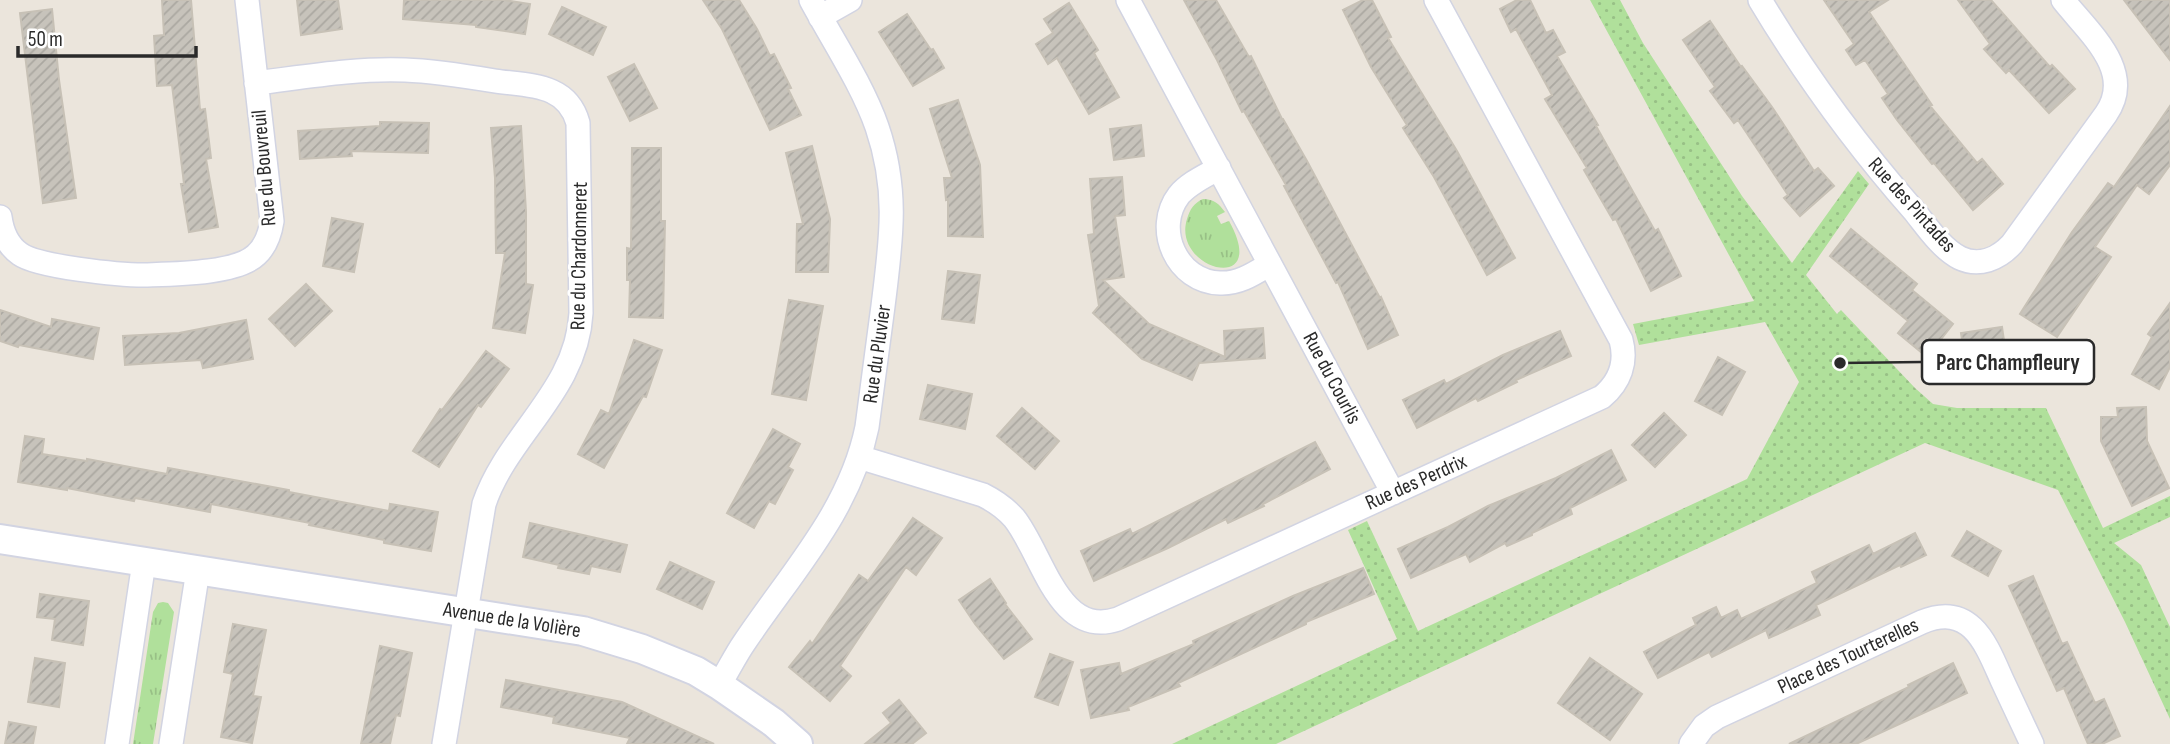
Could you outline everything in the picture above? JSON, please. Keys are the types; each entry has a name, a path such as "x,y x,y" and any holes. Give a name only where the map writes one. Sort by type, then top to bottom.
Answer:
{"street":[{"name":"Rue du Bouvreuil","path":"0,217 5,237 14,249 26,258 40,263 129,275 201,271 244,263 257,255 266,243 272,221 247,0"},
{"path":"816,9 850,0"},
{"name":"Rue du Courlis","path":"1128,0 1393,493"},
{"name":"Rue des Perdrix","path":"859,457 983,495 1001,505 1021,529 1066,607 1083,620 1097,623 1118,619 1595,401 1614,386 1623,364 1623,348 1615,328 1436,0"},
{"name":"Rue des Pintades","path":"1760,0 1826,101 1906,203 1952,253 1965,260 1980,262 1995,258 2012,244 2106,114 2113,100 2116,77 2111,62 2063,0"},
{"name":"Rue du Pluvier","path":"719,685 743,645 828,522 846,489 867,427 891,247 893,202 886,157 874,118 816,9"},
{"name":"Rue du Chardonneret","path":"256,83 362,71 423,71 550,90 563,97 576,116 579,131 579,337 567,370 500,470 488,493 481,516 444,744"},
{"path":"1219,168 1187,187 1172,206 1168,231 1175,254 1190,272 1205,281 1222,283 1239,280 1270,264"},
{"name":"Avenue de la Volière","path":"0,539 466,611 602,636 696,671 774,723 798,744"},
{"path":"117,744 144,562"},
{"path":"171,744 198,570"},
{"name":"Place des Tourterelles","path":"1691,744 1704,726 1717,717 1922,622 1944,617 1966,623 1982,638 2032,744"}],"green space":[{"path":"1590,0 1620,0 1643,43 1742,196 1792,263 1858,171 1869,184 1806,275 1837,314 1841,310 1933,404 1957,408 2046,408 2103,528 2170,496 2170,517 2114,543 2141,565 2170,627 2170,719 2125,622 2058,490 1925,443 1276,744 1172,744 1397,639 1348,530 1367,521 1418,631 1747,479 1799,382 1765,322 1639,345 1633,324 1754,301"},
{"path":"1203,199 1213,201 1223,209 1225,212 1217,216 1221,224 1229,221 1239,245 1238,260 1230,267 1218,267 1204,262 1193,251 1186,237 1190,212 1195,204"},
{"path":"158,603 168,603 174,612 153,744 133,744 153,612"}],"building":[{"path":"162,0 191,0 200,110 205,109 211,158 206,159 218,227 189,232 181,184 184,184 172,85 157,86 154,36 164,35"},
{"path":"297,0 338,0 342,29 301,35"},
{"path":"404,0 504,0 530,4 525,34 476,25 403,19"},
{"path":"703,0 739,0 770,56 774,54 801,115 770,130 722,29"},
{"path":"1184,0 1216,0 1249,57 1251,56 1282,119 1381,297 1398,335 1368,349 1338,282 1336,283 1284,186 1286,185 1244,111 1242,112"},
{"path":"1363,0 1372,0 1391,37 1388,38 1457,151 1515,258 1487,275 1434,177 1403,128 1407,125 1371,67 1343,10"},
{"path":"1517,0 1530,0 1546,33 1553,30 1565,52 1557,56 1655,231 1658,229 1681,276 1651,291 1616,219 1613,220 1584,170 1587,168 1545,99 1552,95 1516,29 1511,32 1500,9"},
{"path":"1824,0 1888,0 1869,12 1932,105 1930,106 1977,163 1982,159 2003,184 1973,210 1897,120 1882,98 1888,94 1865,60 1856,65 1846,50 1854,44"},
{"path":"1958,0 1991,0 2050,67 2052,65 2075,89 2049,113 2009,70 2006,73 1984,49 1990,44"},
{"path":"2124,0 2170,0 2170,60"},
{"path":"1069,3 1098,50 1094,53 1119,97 1089,114 1057,58 1048,64 1036,44 1053,33 1044,19"},
{"path":"562,7 606,27 593,55 549,34"},
{"path":"52,9 76,198 43,203 20,13"},
{"path":"907,14 944,68 913,86 879,32"},
{"path":"1710,21 1814,171 1818,168 1834,186 1800,216 1784,198 1788,195 1738,120 1734,123 1710,91 1715,87 1683,40"},
{"path":"634,64 657,108 630,121 608,77"},
{"path":"958,100 980,165 983,237 948,236 948,199 946,200 944,178 952,178 930,109"},
{"path":"2170,106 2170,165 2149,194 2137,185 2095,247 2111,257 2057,337 2020,314 2072,232 2108,183 2114,187"},
{"path":"380,122 429,123 428,153 351,151 352,156 300,159 298,131 380,126"},
{"path":"1141,125 1144,156 1114,160 1110,129"},
{"path":"521,126 526,212 526,284 533,285 525,333 493,328 505,253 496,253 491,128"},
{"path":"812,146 830,219 828,272 796,272 797,224 803,224 786,153"},
{"path":"632,148 661,148 661,221 665,221 663,318 629,317 627,248 631,249"},
{"path":"1122,177 1125,215 1115,216 1124,277 1103,280 1149,324 1225,357 1224,331 1263,328 1265,358 1199,363 1192,380 1142,359 1093,313 1099,306 1088,235 1094,234 1090,179"},
{"path":"332,218 363,224 354,272 323,266"},
{"path":"1851,229 1917,284 1912,290 1953,324 1927,357 1898,333 1908,321 1830,256"},
{"path":"948,271 980,275 974,323 942,319"},
{"path":"306,284 332,311 295,346 269,319"},
{"path":"789,300 823,306 806,400 772,394"},
{"path":"2170,303 2170,367 2159,389 2132,374 2152,337 2148,334"},
{"path":"0,310 51,327 52,319 99,328 93,359 19,345 18,347 0,341"},
{"path":"246,320 253,359 203,368 201,360 125,365 123,336 179,333"},
{"path":"2002,327 2009,375 1968,381 1961,333"},
{"path":"1560,331 1571,356 1516,380 1517,382 1478,401 1476,398 1417,428 1403,400 1444,380 1446,384 1503,355"},
{"path":"634,340 662,350 646,397 643,396 604,468 578,454 601,410 609,414"},
{"path":"486,351 509,369 481,407 478,405 439,467 413,451 440,409 442,410"},
{"path":"1718,357 1745,372 1722,415 1695,401"},
{"path":"928,385 972,394 965,429 920,419"},
{"path":"2146,407 2147,441 2169,488 2132,506 2101,441 2101,417 2118,417 2117,408"},
{"path":"1022,408 1059,441 1035,469 997,436"},
{"path":"1664,413 1686,435 1655,467 1632,445"},
{"path":"773,429 800,444 788,467 793,470 775,504 769,501 754,528 727,513"},
{"path":"25,436 44,439 42,454 87,459 167,474 168,468 389,511 390,504 438,512 431,551 384,543 384,540 309,525 310,523 211,504 210,512 135,498 134,501 18,482"},
{"path":"1315,442 1330,469 1263,504 1264,506 1228,523 1226,519 1094,581 1081,551 1130,529 1132,534"},
{"path":"1611,450 1626,480 1570,508 1572,514 1532,535 1507,546 1505,543 1470,562 1466,554 1411,578 1398,549 1488,506 1556,478"},
{"path":"913,518 942,538 916,575 906,567 840,666 851,676 830,701 789,667 810,641 812,644 859,575 868,581"},
{"path":"530,523 627,545 620,572 591,566 589,574 523,557"},
{"path":"1967,531 2001,551 1988,576 1952,556"},
{"path":"1915,533 1926,555 1816,605 1820,615 1769,638 1766,630 1712,657 1709,652 1658,678 1644,652 1696,625 1693,618 1716,607 1721,618 1737,610 1741,619 1817,583 1812,572 1869,545 1873,554"},
{"path":"670,562 714,582 702,609 657,589"},
{"path":"1363,568 1374,594 1306,622 1178,683 1180,686 1128,707 1129,710 1091,718 1081,670 1119,663 1121,674 1194,644 1193,641 1293,596"},
{"path":"2033,576 2062,644 2067,642 2095,703 2104,699 2120,736 2102,744 2088,744 2064,688 2057,691 2009,586"},
{"path":"990,579 1032,639 1004,659 959,600"},
{"path":"40,594 89,601 83,645 52,640 55,619 37,617"},
{"path":"233,624 266,630 253,696 261,697 252,743 221,737 233,674 224,672"},
{"path":"380,646 412,653 400,716 396,715 390,744 361,744"},
{"path":"1050,654 1073,662 1058,705 1035,697"},
{"path":"35,658 65,663 59,707 28,702"},
{"path":"1590,658 1642,694 1610,740 1558,703"},
{"path":"1953,663 1967,693 1856,744 1789,744 1909,687 1908,685"},
{"path":"506,680 622,702 714,744 627,744 630,738 553,723 554,717 501,707"},
{"path":"899,700 926,733 912,744 865,744 891,723 883,713"},
{"path":"9,722 36,727 33,744 5,744"}],"place":[{"name":"Parc Champfleury","path":"1840,363"}]}
